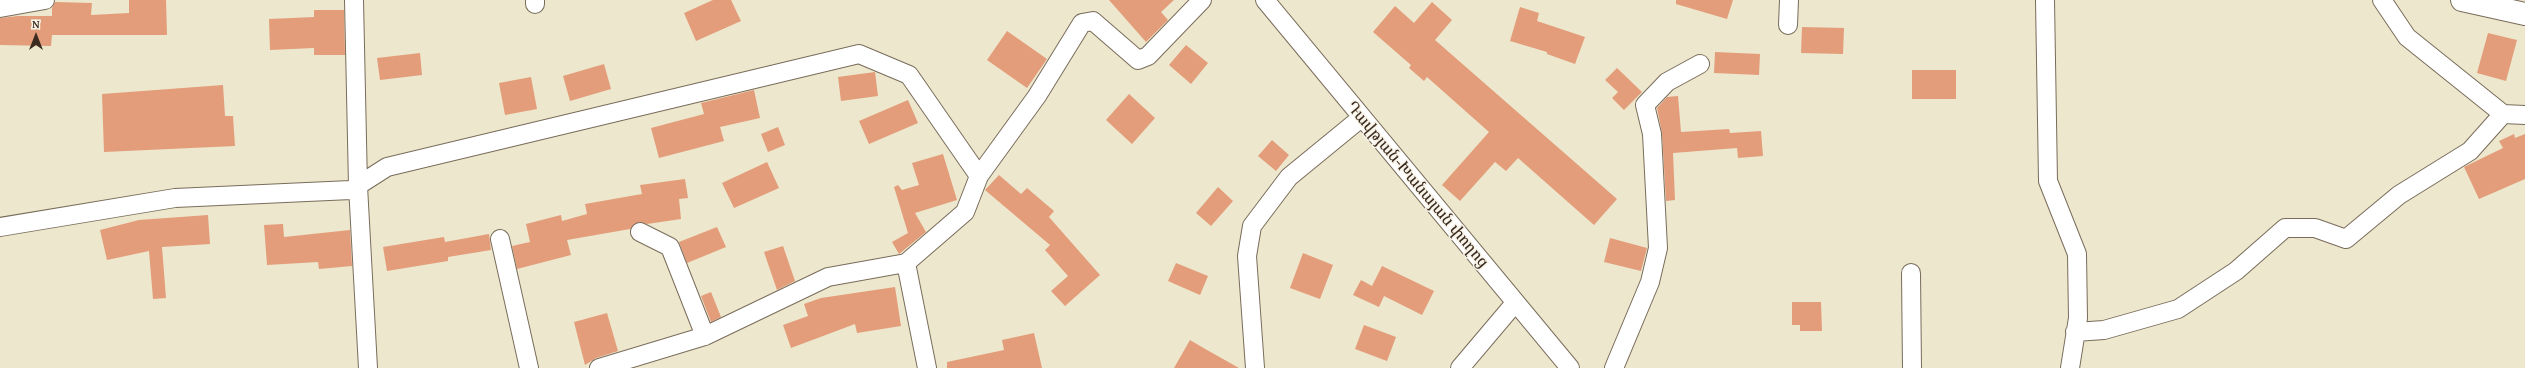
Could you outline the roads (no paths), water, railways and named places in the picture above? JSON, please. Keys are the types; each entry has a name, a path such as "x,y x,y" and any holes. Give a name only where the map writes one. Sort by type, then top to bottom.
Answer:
{"main road":[{"path":"2462,0 2525,14"}],"street":[{"path":"0,8 45,0"},
{"path":"354,0 358,186 368,368"},
{"path":"599,368 705,336 828,277 906,263 965,212 980,176 1037,96 1082,23 1093,21 1138,60 1148,56 1202,0"},
{"name":"Դավթյան-Խանայան փողոց","path":"1265,0 1361,118 1570,368"},
{"path":"1788,25 1789,0"},
{"path":"2045,0 2048,181 2077,254 2078,318 2070,368"},
{"path":"2382,0 2408,37 2503,114 2525,115"},
{"path":"0,227 175,198 350,190 387,167 859,54 909,75 980,176"},
{"path":"1614,368 1650,282 1658,248 1652,134 1645,105 1667,82 1700,64"},
{"path":"2076,332 2104,330 2178,309 2236,271 2285,228 2315,228 2346,239 2399,195 2470,151 2503,114"},
{"path":"1255,368 1247,256 1252,226 1289,177 1361,118"},
{"path":"640,232 670,247 705,336"},
{"path":"500,239 529,368"},
{"path":"906,263 927,368"},
{"path":"1911,273 1912,368"},
{"path":"1460,368 1515,303"}]}
